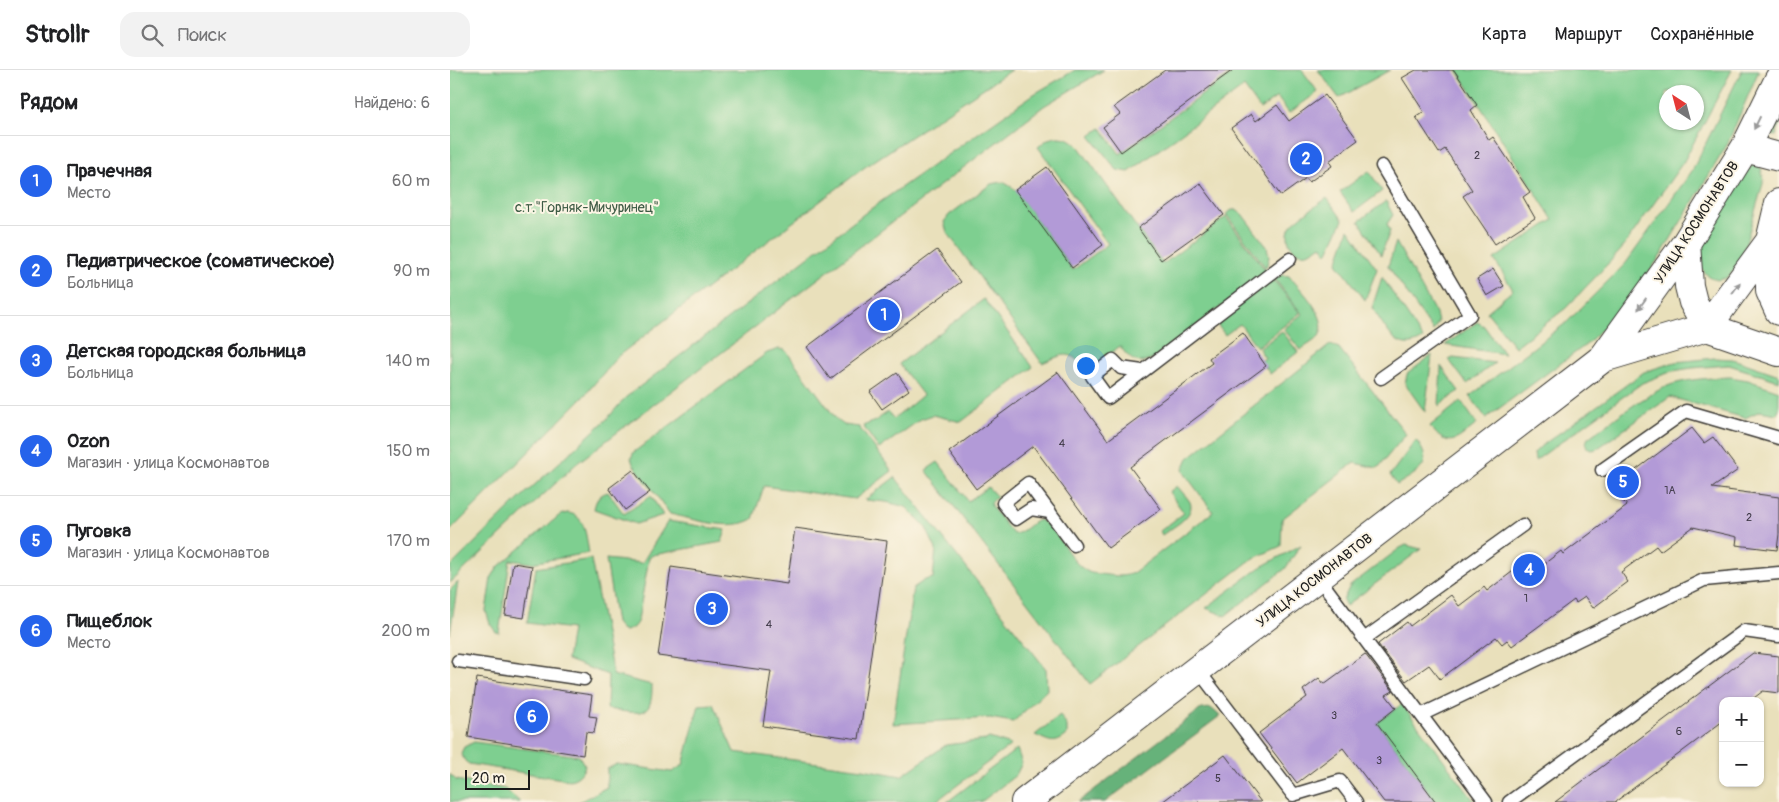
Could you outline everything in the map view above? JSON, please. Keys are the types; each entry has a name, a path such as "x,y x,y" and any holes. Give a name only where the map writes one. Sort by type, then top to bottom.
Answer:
{"main road":[{"name":"УЛИЦА КОСМОНАВТОВ","path":"1025,802 1603,358 1686,243 1745,148 1779,79"},
{"path":"1745,148 1779,157"},
{"path":"1779,203 1770,242 1770,291 1779,311"},
{"path":"1707,327 1770,242"},
{"path":"1686,243 1689,286 1693,302 1707,327 1779,352"},
{"name":"УЛИЦА КОСМОНАВТОВ","path":"1603,358 1707,327"}],"lane":[{"path":"1381,378 1470,315 1382,166"},
{"path":"1142,371 1290,259"},
{"path":"1602,470 1686,411 1779,438"},
{"path":"1050,512 1074,545"},
{"path":"1364,639 1523,525"},
{"path":"1421,715 1704,580 1779,573"},
{"path":"1318,577 1486,802"},
{"path":"1509,802 1744,632 1779,636"},
{"path":"458,661 584,679"},
{"path":"1198,670 1292,795 1340,781 1356,802"}],"green space":[{"name":"с.т.\"Горняк-Мичуринец\"","path":"450,70 1011,70 865,167 618,356 584,396 450,531"},
{"path":"1075,70 1104,70 1044,106 576,464 450,583 450,567 517,501 607,419 625,398 869,210 1034,94"},
{"path":"1229,70 1302,70 1318,92 1289,113 1277,97 1260,109 1244,87 1129,172 1117,170 1090,136 1101,128 1120,154 1231,74"},
{"path":"1318,70 1390,70 1339,98"},
{"path":"1457,70 1732,70 1704,123 1704,85 1659,85 1659,130 1700,130 1684,161 1621,250 1566,308 1515,347 1487,312 1513,290 1494,259 1553,220"},
{"path":"1742,70 1759,70 1727,145 1661,255 1636,290 1587,344 1486,418 1470,396 1567,322 1626,263 1692,171"},
{"path":"1779,98 1779,124 1776,136 1765,134"},
{"path":"1056,137 1069,139 1079,147 1163,264 1226,217 1267,272 1153,359 1138,362 1127,355 1120,346 1087,372 1076,359 1068,355 1042,363 947,232 944,222 949,215 991,184 1003,182 1015,189 1073,270 1108,244 1038,147 1048,139"},
{"path":"1757,165 1761,168 1764,180 1739,267 1726,278 1717,280 1708,276 1701,268 1699,258 1702,246 1741,177 1751,166"},
{"path":"1369,171 1382,191 1354,212 1340,192"},
{"path":"1327,198 1343,220 1327,254 1321,245 1309,252 1297,252 1289,241 1288,232 1290,227 1301,216"},
{"path":"1386,201 1393,215 1387,224 1390,231 1381,255 1359,221"},
{"path":"1232,210 1242,214 1267,247 1269,257 1266,268 1226,214"},
{"path":"1349,229 1377,269 1365,300 1337,263"},
{"path":"1396,242 1436,314 1438,322 1433,331 1388,266"},
{"path":"1279,275 1289,276 1313,304 1321,321 1322,329 1319,336 1300,350 1284,329 1302,314 1274,278"},
{"path":"1382,277 1423,339 1406,344 1399,342 1388,331 1372,308"},
{"path":"1272,278 1300,313 1257,347 1240,324 1225,335 1216,323"},
{"path":"984,299 1033,367 961,422 933,415 921,419 879,449 863,426 875,421 888,412 894,419 923,395 899,364"},
{"path":"1477,322 1484,326 1504,354 1445,345"},
{"path":"1282,331 1298,352 1270,374 1261,361 1265,358 1259,349"},
{"path":"1330,345 1339,348 1406,434 1378,468 1354,463 1282,519 1281,546 1252,559 1090,684 926,470 938,462 968,501 988,487 997,497 991,502 991,506 1013,534 1040,520 1048,525 1083,569 1095,574 1123,576 1130,574 1213,512 1185,474 1183,469 1188,458"},
{"path":"779,349 785,350 837,420 844,425 859,427 892,471 855,499 764,486 753,519 744,523 712,523 670,514 633,464 631,458 634,452 767,353"},
{"path":"1432,355 1425,412 1405,384 1407,374"},
{"path":"1453,358 1495,363 1467,384 1449,360"},
{"path":"1715,358 1733,359 1779,375 1779,381 1729,365 1673,371 1642,383 1535,461 1534,453 1540,447 1644,372 1675,362"},
{"path":"1441,366 1459,391 1439,406"},
{"path":"1730,377 1748,380 1779,391 1779,409 1777,414 1760,411 1745,418 1670,397 1598,448 1592,450 1586,444 1588,438 1635,404 1665,387 1706,378"},
{"path":"1461,401 1477,424 1458,438 1448,441 1437,434 1430,426"},
{"path":"1416,440 1424,456 1422,467 1397,485 1390,475"},
{"path":"895,477 1046,669 1047,690 1013,722 990,718 893,724 913,588 925,580 933,578 936,549 925,526 906,507 886,502 865,500"},
{"path":"1177,486 1190,502 1191,507 1182,521 1162,535 1160,531 1184,513 1169,492"},
{"path":"608,492 624,514 651,496 663,515 636,524 594,509 598,498"},
{"path":"573,514 582,522 589,553 531,563 510,560 499,633 496,632 490,624 486,611 491,578 499,566 560,515"},
{"path":"668,521 726,530 722,542 653,555 649,558 638,620 633,627 625,631 616,623 606,559 642,563"},
{"path":"1301,545 1285,569 1225,616 1206,608 1259,568"},
{"path":"1406,545 1421,549 1346,606 1343,600 1350,586"},
{"path":"591,559 613,675 652,685 650,704 644,711 634,712 607,709 608,675 567,660 572,629 527,623 536,568"},
{"path":"458,582 450,634 450,590"},
{"path":"713,704 734,752 863,769 901,776 946,745 989,738 1011,745 935,802 579,802 607,787 607,769 617,764 672,772 683,765 699,705"},
{"path":"1402,704 1475,802 1436,802 1377,723"},
{"path":"1211,708 1220,716 1105,802 1078,802 1201,709"},
{"path":"1060,715 1067,726 1067,735 1055,741 1048,741 1035,735"},
{"path":"474,742 579,756 585,766 579,776 569,780 469,764 461,753 464,747"},
{"path":"1017,749 1022,763 1016,775 981,802 947,802"},
{"path":"450,774 456,780 505,789 520,802 450,802"}],"building":[{"path":"1165,70 1233,70 1121,152 1103,127 1120,114 1114,107"},
{"path":"1416,70 1454,70 1477,105 1471,110 1489,140 1493,137 1530,192 1523,197 1535,218 1495,244 1463,196 1472,190 1445,149 1439,153 1416,117 1424,112 1402,78"},
{"path":"1325,95 1358,140 1329,161 1332,166 1309,182 1306,178 1281,196 1231,128 1251,114 1256,121 1277,105 1289,121"},
{"path":"1047,167 1103,245 1072,268 1015,190"},
{"path":"1200,183 1224,215 1161,260 1138,228"},
{"path":"937,250 961,282 830,379 807,347"},
{"path":"1493,269 1504,286 1487,296 1477,279"},
{"path":"1243,333 1266,366 1130,467 1161,509 1108,548 1033,446 976,489 949,452 1058,372 1108,440 1212,363 1209,358"},
{"path":"897,373 909,390 882,409 870,392"},
{"path":"1692,428 1704,443 1713,437 1738,470 1712,488 1779,497 1777,550 1736,545 1737,537 1693,527 1660,551 1656,546 1621,572 1628,582 1593,608 1585,597 1576,603 1574,600 1512,646 1507,640 1502,644 1496,637 1440,679 1429,665 1406,681 1378,644 1407,622 1410,626 1451,595 1459,606 1484,587 1487,591 1529,559 1536,570 1561,551 1563,554 1627,506 1613,487"},
{"path":"633,470 650,492 625,510 609,488"},
{"path":"795,528 887,541 859,739 763,726 771,671 658,656 671,567 787,584"},
{"path":"513,563 532,566 524,618 505,615"},
{"path":"1753,653 1779,656 1779,693 1763,691 1755,697 1719,697 1719,724 1615,802 1555,802"},
{"path":"1365,654 1393,691 1386,695 1396,708 1377,723 1436,802 1384,802 1343,748 1297,783 1259,733 1307,697 1303,690 1319,678 1324,684"},
{"path":"477,678 592,695 589,716 597,717 594,733 586,732 583,755 468,737"},
{"path":"1225,755 1261,802 1162,802"}],"place":[{"name":"Педиатрическое (соматическое)","path":"1306,159"},
{"name":"Прачечная","path":"884,315"},
{"name":"Пуговка","path":"1623,482"},
{"name":"Ozon","path":"1529,570"},
{"name":"Детская городская больница","path":"712,609"},
{"name":"Пищеблок","path":"532,717"}]}
